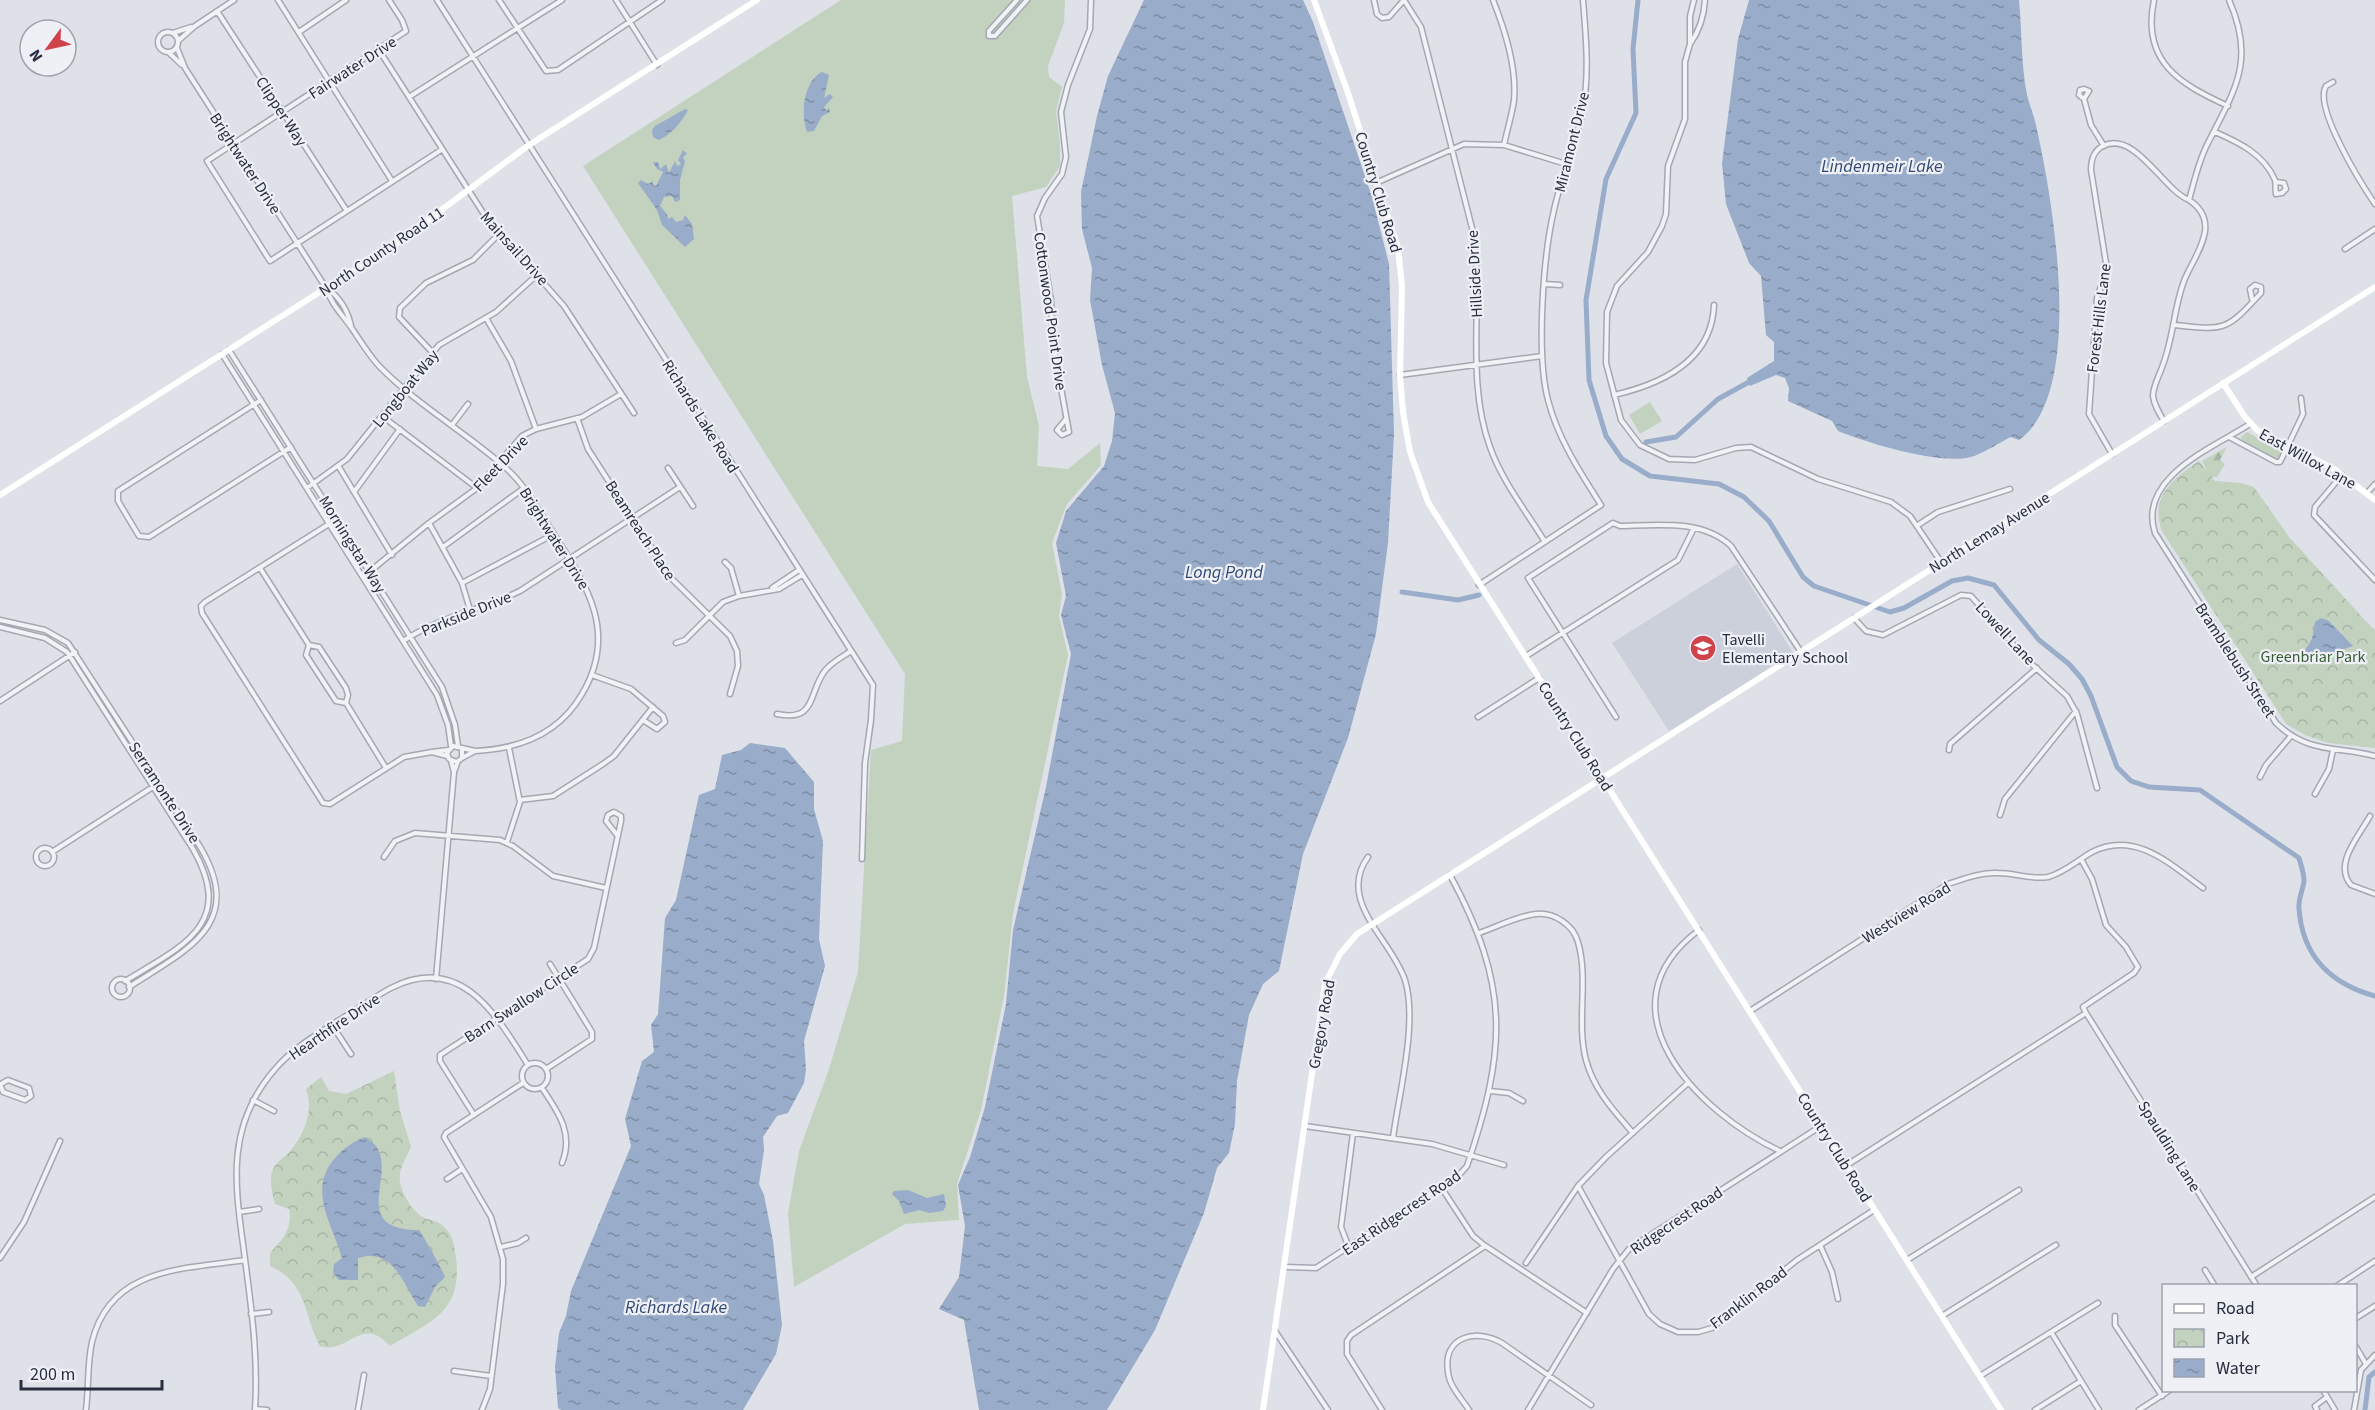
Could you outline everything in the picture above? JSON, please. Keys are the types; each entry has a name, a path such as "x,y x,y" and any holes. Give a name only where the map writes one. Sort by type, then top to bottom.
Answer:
{"street":[{"path":"178,41 195,26 234,0"},
{"path":"278,0 392,181"},
{"path":"299,32 346,0"},
{"name":"Fairwater Drive","path":"298,243 270,261 207,160 406,31 389,0"},
{"name":"Richards Lake Road","path":"437,0 873,685 865,763 862,859"},
{"path":"499,0 546,71 558,70 662,0"},
{"path":"410,97 473,59 562,0"},
{"path":"616,0 658,65"},
{"name":"North County Road 11","path":"0,495 428,222 529,145 757,0"},
{"path":"1017,0 989,31 989,36 995,36 1027,0"},
{"name":"Cottonwood Point Drive","path":"1066,419 1053,344 1051,300 1037,216 1045,198 1062,174 1066,158 1061,112 1068,85 1090,29 1091,0"},
{"name":"Country Club Road","path":"1314,0 1378,182 1398,248 1401,271 1400,375 1405,426 1420,484 1436,517 2001,1410"},
{"path":"1374,0 1377,14 1383,18 1389,17 1404,0"},
{"name":"Hillside Drive","path":"1404,0 1421,27 1453,148 1475,246 1476,365 1483,421 1493,456 1545,542"},
{"path":"1493,0 1514,79 1514,101 1504,145"},
{"name":"Miramont Drive","path":"1545,542 1601,506 1571,458 1555,423 1545,387 1542,356 1550,228 1566,164 1579,125 1587,75 1583,0"},
{"path":"1690,44 1690,16 1694,0"},
{"path":"1705,0 1700,27 1690,44 1685,62 1685,119 1668,166 1666,214 1648,252 1622,277 1608,307 1605,330 1606,363 1621,420 1632,436 1659,456 1675,460 1695,460 1736,448 1751,447 1818,479 1891,502 1904,510 1918,525 1941,562"},
{"path":"2154,0 2151,26 2154,42 2170,72 2182,83 2228,106"},
{"path":"2189,200 2197,170 2238,80 2241,53 2237,22 2229,0"},
{"name":"Clipper Way","path":"217,11 347,211"},
{"path":"173,33 178,41 177,48 168,52 162,51 158,42 163,34 195,26"},
{"name":"Brightwater Drive","path":"177,48 185,68 233,144 327,288 336,295 349,315 351,327 377,363 499,462 524,488 585,584 595,612 598,640 591,675 579,700 561,720 537,738 509,748 475,751"},
{"name":"Mainsail Drive","path":"379,50 468,190 499,234 538,274 576,322 634,413"},
{"name":"Brightwater Drive","path":"168,52 185,68"},
{"path":"2333,82 2326,86 2324,95 2339,143 2344,156 2375,204"},
{"path":"2084,99 2091,125 2103,146 2119,144 2134,151 2148,162 2171,190 2197,207 2203,220 2205,233 2202,248 2185,278 2179,295 2175,325 2154,390 2155,405 2164,421"},
{"path":"2215,132 2242,144 2258,156 2276,182"},
{"path":"1378,182 1464,144 1504,145 1566,164"},
{"name":"Forest Hills Lane","path":"2103,146 2091,163 2107,269 2097,298 2089,414 2112,454"},
{"path":"298,243 441,150"},
{"path":"2345,249 2375,229"},
{"path":"432,352 399,317 400,308 426,283 466,265 499,234"},
{"name":"Longboat Way","path":"307,488 339,467 432,352 444,341 486,318 538,274"},
{"path":"1545,284 1560,285"},
{"name":"North Lemay Avenue","path":"1602,777 2375,287"},
{"path":"2175,325 2210,329 2223,327 2241,315 2252,299"},
{"path":"1614,396 1657,383 1688,362 1706,340 1713,324 1714,305"},
{"path":"486,318 511,361 536,429"},
{"name":"Morningstar Way","path":"229,350 411,636 450,703 460,747 460,760"},
{"name":"Morningstar Way","path":"222,354 437,695 448,726 450,748"},
{"path":"1400,375 1542,356"},
{"name":"East Willox Lane","path":"2223,383 2250,424 2268,438 2343,474 2375,500"},
{"name":"Fleet Drive","path":"363,577 429,523 477,488 516,441 536,429 578,418 621,394"},
{"path":"2229,437 2277,462 2283,459 2303,414 2301,398"},
{"path":"261,400 118,491 118,501 139,536 149,537 291,447"},
{"path":"452,425 468,404"},
{"path":"382,416 477,488"},
{"name":"Beamreach Place","path":"578,418 588,448 675,584 730,636 737,651 737,674 730,694"},
{"path":"2229,437 2250,424"},
{"path":"354,492 400,429"},
{"name":"Bramblebush Street","path":"2229,437 2168,477 2157,492 2153,503 2152,519 2158,539 2269,713 2291,736 2310,746 2375,756"},
{"path":"339,467 392,555"},
{"path":"668,468 693,506"},
{"path":"2343,474 2315,507 2314,515 2375,580"},
{"path":"2367,493 2375,484"},
{"name":"Parkside Drive","path":"403,640 429,624 520,591 680,487"},
{"path":"443,547 524,488"},
{"path":"1918,525 1938,512 2010,489"},
{"path":"429,523 462,583 470,610"},
{"path":"1616,717 1528,578 1613,523 1620,526 1694,528 1710,531 1731,546 1801,652"},
{"path":"329,524 201,606 202,613 274,727 323,803 330,804 404,757 460,747 475,751"},
{"path":"1525,657 1678,560 1694,528"},
{"path":"462,583 554,534"},
{"path":"1479,585 1545,542"},
{"path":"725,562 731,568 739,596"},
{"path":"260,568 309,645 319,647 346,688 348,695 346,703 386,768"},
{"path":"676,643 685,640 723,602 772,588 799,570"},
{"path":"772,588 779,589 802,575"},
{"name":"Lowell Lane","path":"1854,618 1866,631 1883,635 1961,595 1971,596 2026,659 2067,696 2076,711 2097,788"},
{"name":"Serramonte Drive","path":"0,620 45,630 60,637 75,652 199,845 217,884 213,916 200,938 129,987"},
{"name":"Serramonte Drive","path":"0,627 45,638 63,648 70,656 204,868 209,885 206,914"},
{"path":"309,645 306,655 315,671 336,701 346,703"},
{"path":"777,714 792,716 805,710 827,668 851,651"},
{"path":"0,701 75,652"},
{"path":"1949,750 1950,744 2037,668"},
{"path":"591,675 631,689 663,716 664,725 657,729 644,720"},
{"path":"1478,717 1539,678"},
{"path":"520,800 553,795 603,764 644,720 652,707"},
{"path":"2000,815 2005,800 2076,711"},
{"path":"2260,777 2266,765 2291,736"},
{"path":"450,748 449,758 454,772"},
{"path":"507,842 520,800 509,748"},
{"path":"2315,794 2329,769 2333,750"},
{"path":"435,979 454,772 460,760 475,751"},
{"path":"432,753 460,760"},
{"name":"Gregory Road","path":"1263,1410 1325,984 1340,954 1357,934 1372,923 1602,777"},
{"path":"52,852 159,783"},
{"name":"Barn Swallow Circle","path":"474,1115 440,1058 442,1053 588,959 594,948 621,816 611,813 606,821 617,835"},
{"path":"2370,816 2346,858 2343,872 2353,887 2375,894"},
{"path":"384,857 394,841 402,836 415,833 507,842 553,876 606,888"},
{"path":"193,849 199,845"},
{"name":"Westview Road","path":"1750,1011 1948,884 1987,873 2035,878 2048,876 2108,847 2144,848 2163,858 2203,888"},
{"path":"45,848 52,852 51,863 43,865 38,863 36,854 40,850 45,848"},
{"path":"1368,857 1362,866 1358,888 1363,908 1398,963 1409,997 1409,1026 1393,1138"},
{"name":"Spaulding Lane","path":"2081,859 2095,885 2106,925 2126,947 2138,967 2134,973 2083,1007 2256,1284"},
{"name":"East Ridgecrest Road","path":"1285,1267 1316,1268 1441,1187 1467,1166 1490,1091 1495,1060 1496,1004 1486,951 1450,874"},
{"path":"125,981 129,987 124,996 114,993 114,982 125,981 165,956 197,931 206,914 213,916"},
{"path":"1479,933 1535,914 1553,916 1571,928 1578,940 1581,959 1582,1036 1586,1060 1594,1083 1633,1133"},
{"path":"1699,930 1673,953 1661,975 1656,1006 1659,1033 1663,1045 1688,1083 1731,1124 1781,1151"},
{"path":"165,956 169,961"},
{"path":"546,1069 592,1039 592,1032 550,964"},
{"name":"Hearthfire Drive","path":"255,1410 257,1365 238,1212 236,1159 243,1126 254,1100 268,1077 288,1056 332,1025 395,986 413,980 435,979 470,990 486,1002 498,1017 528,1065"},
{"path":"1847,1165 2086,1013"},
{"path":"332,1025 351,1054"},
{"path":"536,1063 546,1069 548,1077 542,1088 530,1089 523,1083 522,1074 528,1065 536,1063"},
{"path":"8,1080 29,1088 31,1096 25,1100 3,1092 0,1084 8,1080"},
{"path":"482,1410 489,1395 503,1284 501,1247 491,1217 444,1137 446,1133 523,1083"},
{"path":"1526,1263 1578,1186 1688,1083"},
{"path":"542,1088 565,1130 566,1150 562,1163"},
{"path":"1490,1091 1509,1093 1523,1101"},
{"path":"254,1100 274,1111"},
{"path":"1305,1126 1432,1144 1504,1165"},
{"name":"Ridgecrest Road","path":"1527,1410 1619,1260 1629,1249 1822,1126"},
{"path":"1348,1248 1341,1227 1353,1132"},
{"path":"0,1258 24,1222 60,1141"},
{"path":"447,1179 462,1169"},
{"name":"Franklin Road","path":"1578,1186 1649,1314 1660,1324 1678,1332 1698,1332 1712,1328 1797,1260 1875,1210"},
{"path":"1441,1187 1473,1236 1587,1314"},
{"path":"1907,1260 2019,1190"},
{"path":"2251,1276 2375,1197"},
{"path":"238,1212 259,1209"},
{"path":"501,1247 518,1243 526,1238"},
{"path":"1820,1245 1832,1272 1838,1299"},
{"path":"1942,1316 2056,1245"},
{"path":"1382,1410 1347,1354 1346,1344 1351,1335 1485,1246"},
{"path":"86,1410 91,1344 98,1324 115,1299 138,1281 156,1274 245,1260"},
{"path":"2340,1284 2375,1262"},
{"path":"2205,1270 2214,1284"},
{"path":"1980,1376 2098,1303"},
{"path":"2357,1317 2375,1306"},
{"path":"251,1314 269,1312"},
{"path":"2115,1316 2115,1324 2162,1396"},
{"path":"1275,1330 1328,1410"},
{"path":"2051,1332 2099,1410"},
{"path":"1469,1410 1447,1372 1450,1351 1462,1339 1474,1335 1490,1336 1591,1405"},
{"path":"2357,1350 2366,1364"},
{"path":"2357,1388 2366,1364 2375,1355"},
{"path":"454,1371 491,1376"},
{"path":"358,1410 363,1375"},
{"path":"2036,1410 2081,1381"},
{"path":"2139,1410 2167,1392"},
{"path":"2325,1392 2335,1410"},
{"path":"2354,1410 2356,1392"},
{"path":"2317,1410 2315,1406 2327,1397"},
{"path":"255,1410 267,1410"}],"shaded area":[{"name":"Tavelli Elementary School","path":"1737,564 1794,654 1669,731 1612,643"}],"green space":[{"path":"841,0 1065,0 1064,23 1048,66 1049,77 1062,87 1056,111 1060,166 1046,187 1012,196 1027,377 1039,426 1037,466 1068,469 1100,443 1101,465 1067,504 1052,543 1062,594 1059,616 1068,655 1013,914 1004,996 981,1110 957,1184 959,1220 905,1224 794,1287 788,1213 799,1151 829,1069 858,972 871,750 902,741 905,674 583,166"},
{"path":"1650,402 1662,421 1640,434 1629,415"},
{"path":"2247,432 2281,451 2280,459 2275,459 2242,441 2241,437"},
{"path":"2227,447 2220,460 2225,464 2217,477 2210,477 2202,461"},
{"name":"Greenbriar Park","path":"2199,461 2215,481 2241,483 2254,487 2289,537 2375,631 2375,748 2328,743 2305,735 2286,724 2162,531 2159,519 2161,499 2172,482"},
{"path":"394,1071 400,1111 411,1147 400,1172 400,1184 416,1212 440,1223 451,1236 457,1276 454,1291 449,1303 441,1313 390,1346 380,1337 363,1334 339,1345 320,1346 298,1290 282,1273 270,1266 270,1253 286,1234 290,1216 289,1209 275,1204 271,1185 272,1171 291,1150 307,1121 309,1105 306,1089 321,1077 329,1091 346,1094"}],"water":[{"name":"Long Pond","path":"1144,0 1303,0 1313,22 1372,197 1389,264 1394,434 1388,543 1376,634 1348,738 1303,854 1279,971 1263,984 1249,1015 1237,1081 1235,1124 1229,1153 1217,1168 1204,1213 1155,1330 1107,1410 979,1410 964,1320 939,1309 959,1277 965,1226 958,1185 970,1157 985,1107 1006,1004 1013,930 1046,787 1071,654 1061,615 1066,596 1056,543 1066,511 1104,466 1112,441 1115,413 1102,365 1090,300 1092,268 1082,229 1081,192 1108,76"},
{"name":"Lindenmeir Lake","path":"1749,0 2019,0 2025,84 2044,161 2056,246 2059,294 2058,340 2052,382 2040,416 2019,440 2011,437 1979,454 1961,459 1906,452 1838,431 1832,421 1788,401 1789,388 1785,378 1776,375 1750,386 1747,378 1774,361 1774,342 1766,335 1761,276 1749,263 1726,204 1722,163 1738,39"},
{"path":"822,72 829,75 824,98 830,94 833,97 824,107 827,111 829,107 830,112 822,116 814,131 807,132 804,107 807,90 816,76"},
{"path":"685,109 688,110 672,131 659,140 653,137 652,130 655,126"},
{"path":"683,150 687,154 683,157 685,161 680,180 680,200 675,202 672,196 664,197 660,206 668,219 672,217 676,222 683,220 685,215 692,224 694,239 685,247 662,225 657,210 638,183 641,180 648,184 653,181 653,185 656,186 663,172 657,169 653,162 658,162 660,169 666,164 669,173 675,161 677,166 681,164 678,160"},
{"path":"2321,618 2329,621 2353,646 2308,661 2304,652 2312,639 2315,622"},
{"name":"Richards Lake","path":"750,743 785,748 814,782 814,809 823,841 819,939 825,966 804,1041 806,1070 804,1083 788,1113 777,1116 763,1137 764,1150 759,1184 764,1195 773,1241 782,1325 776,1354 743,1410 561,1410 558,1408 555,1367 559,1333 566,1316 571,1291 631,1146 625,1119 642,1061 654,1052 651,1025 658,1014 665,918 676,900 699,795 715,789 722,755 741,750"},
{"path":"365,1137 376,1146 381,1158 379,1199 380,1211 385,1221 398,1227 419,1230 445,1277 435,1287 425,1307 418,1306 395,1269 380,1257 358,1258 358,1280 339,1280 333,1273 334,1264 342,1258 324,1207 323,1182 335,1158 348,1146"},
{"path":"908,1190 927,1198 944,1194 946,1206 943,1211 929,1213 919,1210 904,1214 899,1201 892,1194 894,1191"}],"waterway":[{"path":"1638,0 1633,49 1636,113 1606,179 1586,300 1589,380 1606,436 1622,459 1650,476 1719,484 1744,497 1769,521 1803,577 1814,586 1890,612 1904,608 1952,581 1968,578 1994,585 2039,640 2069,664 2082,679 2091,696 2117,767 2131,781 2149,787 2200,790 2299,858 2304,881 2299,905 2301,925 2313,954 2332,976 2359,991 2375,996"},
{"path":"1646,442 1676,437 1718,399 1749,382"},
{"path":"1402,592 1458,600 1479,595"},
{"path":"2365,1410 2369,1377 2375,1372"}],"place":[{"name":"Tavelli Elementary School","path":"1703,648"}]}
